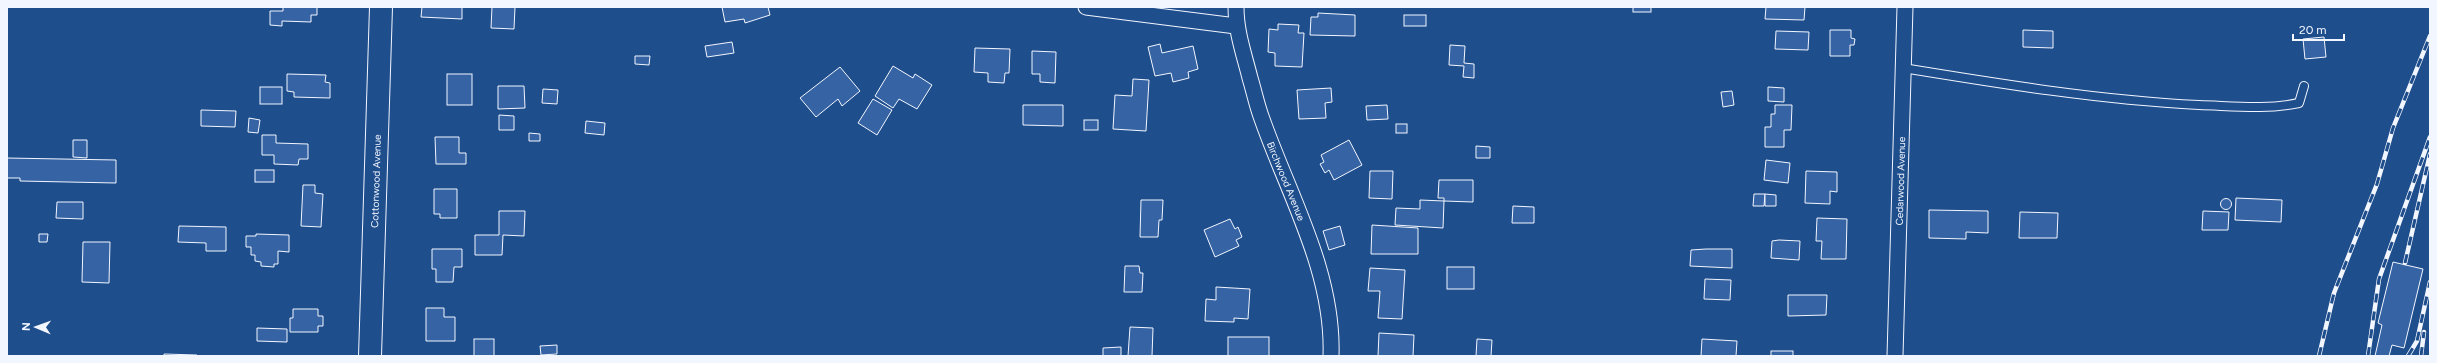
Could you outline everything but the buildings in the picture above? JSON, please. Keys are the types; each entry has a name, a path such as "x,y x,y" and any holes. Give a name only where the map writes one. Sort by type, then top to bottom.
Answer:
{"street":[{"name":"Cottonwood Avenue","path":"370,356 382,7"},
{"path":"1086,7 1236,26"},
{"name":"Birchwood Avenue","path":"1236,7 1236,26 1262,118 1300,211 1320,274 1332,328 1331,356"},
{"name":"Cedarwood Avenue","path":"1895,356 1905,7"}],"lane":[{"path":"1903,68 2069,94 2275,108 2299,103 2304,86"}],"railway":[{"path":"2319,356 2334,293 2377,184 2393,128 2430,36"},
{"path":"2368,356 2379,279 2430,137"},
{"path":"2405,263 2430,154"},
{"path":"2408,356 2417,341 2430,282"},
{"path":"2421,356 2424,332"}]}
